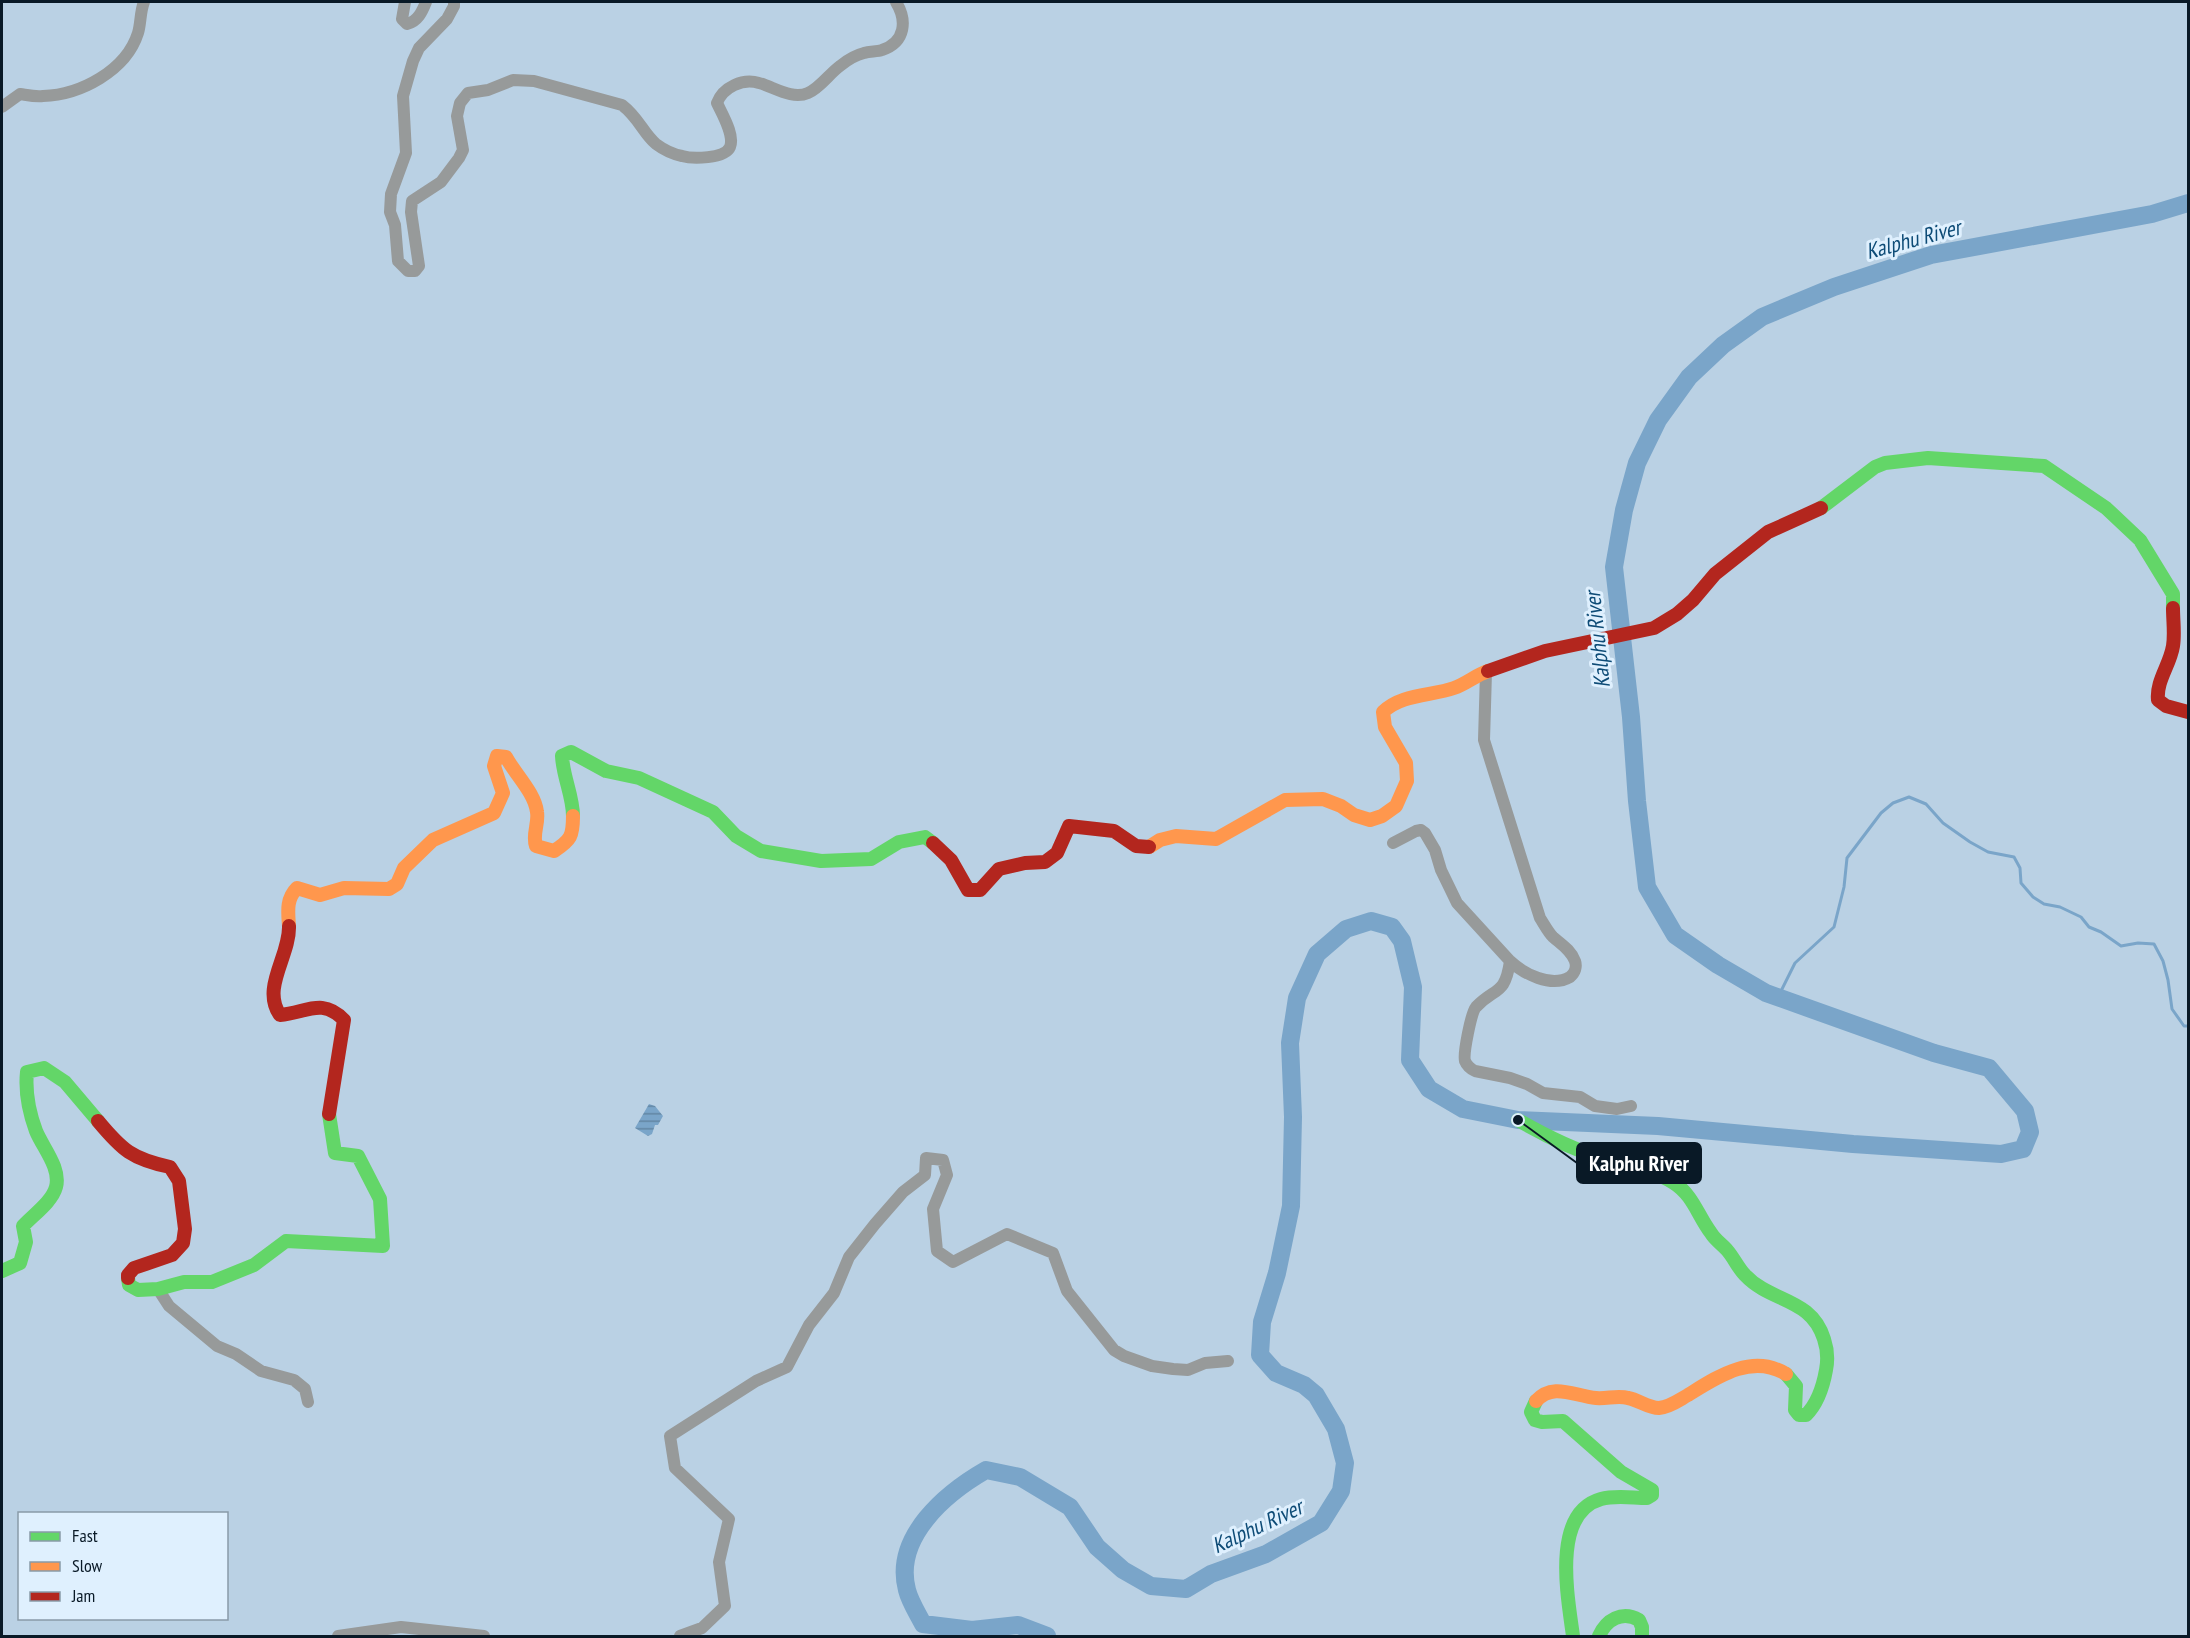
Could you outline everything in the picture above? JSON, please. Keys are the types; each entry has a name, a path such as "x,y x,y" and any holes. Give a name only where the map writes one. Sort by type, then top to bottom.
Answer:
{"street":[{"path":"2,107 20,94 43,96 70,91 100,79 124,58 138,34 144,2"},
{"path":"405,2 402,19 407,24 414,22 426,2"},
{"path":"454,2 447,19 418,48 403,96 406,153 391,194 390,212 395,225 398,261 408,271 415,271 419,266 411,212 412,201 441,183 459,158 463,150 457,116 460,103 468,93 488,90 513,80 534,81 622,105 634,115 654,143 669,153 685,157 720,156 728,151 731,144 717,103 720,95 732,85 756,82 795,96 808,93 840,66 862,53 881,50 893,45 902,34 904,20 896,2"},
{"path":"2,1271 20,1263 26,1242 23,1226 56,1189 57,1172 37,1132 25,1084 27,1072 44,1068 65,1082 118,1145 146,1162 170,1167 179,1181 185,1229 183,1243 172,1255 134,1268 128,1275 129,1285 138,1290 158,1289 184,1282 212,1282 254,1265 286,1241 383,1246 380,1199 358,1156 335,1153 331,1132 328,1111 344,1020 333,1010 317,1007 291,1015 280,1015 274,1006 273,993 288,939 290,919 287,908 291,892 297,888 320,895 361,886 389,889 397,884 404,868 433,840 494,813 502,794 494,766 497,756 506,757 537,809 537,823 532,837 536,846 554,851 567,843 573,832 573,806 563,771 562,756 571,752 606,771 639,778 713,812 736,836 761,851 821,861 871,859 899,842 925,837 948,854 968,890 980,890 999,869 1025,863 1045,862 1057,853 1069,826 1114,831 1136,846 1150,847 1160,840 1176,836 1216,839 1285,800 1323,799 1341,806 1354,815 1370,820 1382,816 1396,806 1407,781 1406,763 1385,727 1383,712 1392,704 1456,688 1477,675 1545,651 1654,628 1677,614 1693,600 1715,574 1779,525 1818,510 1875,467 1900,460 1928,458 2044,465 2106,508 2129,528 2160,570 2173,594 2175,624 2173,646 2166,671 2157,689 2158,700 2166,706 2188,712"},
{"path":"1393,843 1416,831 1421,830 1425,833 1435,850 1457,903 1519,970 1552,981 1567,978 1575,971 1575,962 1569,951 1551,935 1540,918 1494,774 1484,740 1486,672"},
{"path":"1510,961 1509,973 1503,986 1474,1009 1466,1046 1465,1060 1468,1067 1475,1071 1527,1084 1543,1093 1580,1097 1595,1106 1617,1109 1631,1106"},
{"path":"1518,1120 1544,1136 1592,1155 1629,1165 1673,1183 1691,1197 1711,1234 1747,1277 1761,1288 1806,1309 1815,1316 1823,1334 1827,1354 1822,1386 1814,1405 1806,1415 1799,1415 1795,1410 1797,1393 1792,1378 1777,1370 1755,1365 1726,1372 1674,1403 1663,1407 1651,1407 1627,1398 1593,1397 1558,1389 1545,1392 1539,1397 1531,1412 1535,1420 1563,1421 1622,1472 1648,1486 1653,1493 1647,1498 1600,1499 1578,1516 1571,1527 1566,1550 1574,1636"},
{"path":"680,1636 702,1628 725,1606 719,1562 729,1519 675,1468 670,1436 756,1381 787,1367 809,1325 834,1293 849,1257 874,1224 903,1192 925,1175 926,1158 943,1160 947,1175 933,1209 937,1251 954,1262 1007,1234 1053,1253 1067,1291 1114,1350 1124,1356 1152,1366 1188,1370 1205,1363 1228,1361"},
{"path":"158,1289 169,1306 217,1346 236,1354 261,1371 294,1380 305,1389 308,1402"},
{"path":"1599,1636 1608,1621 1621,1616 1632,1617 1641,1623 1642,1636"},
{"path":"338,1636 401,1628 484,1636"}],"water":[{"path":"649,1104 655,1106 663,1116 658,1125 655,1125 652,1134 648,1136 635,1128"}],"waterway":[{"name":"Kalphu River","path":"1047,1636 1018,1625 972,1630 923,1624 908,1594 905,1571 908,1552 915,1535 940,1504 986,1470 1020,1477 1070,1507 1097,1547 1123,1570 1151,1586 1186,1589 1211,1574 1266,1554 1321,1523 1341,1491 1345,1463 1336,1429 1316,1395 1304,1385 1276,1373 1260,1355 1262,1322 1277,1273 1291,1206 1293,1117 1290,1043 1297,998 1317,954 1346,929 1371,921 1392,927 1402,941 1413,987 1410,1060 1429,1089 1463,1109 1518,1120 1658,1126 1853,1144 2001,1154 2023,1149 2030,1132 2025,1111 1989,1068 1934,1053 1766,993 1718,965 1675,935 1647,887 1614,567 1624,510 1637,463 1658,420 1689,377 1723,345 1762,317 1834,287 1931,255 2152,214 2188,203"},
{"path":"1778,997 1795,963 1834,927 1844,887 1847,858 1881,813 1893,803 1909,797 1926,804 1943,823 1970,842 1988,852 2014,857 2020,868 2021,883 2033,897 2044,904 2060,907 2081,917 2089,927 2101,932 2121,946 2138,943 2154,944 2163,961 2172,1009 2184,1026 2188,1026"}],"traffic: fast":[{"path":"1821,508 1875,467 1885,463 1928,458 2044,466 2106,508 2140,540 2173,594 2173,608"},
{"path":"573,816 562,756 571,752 606,771 639,778 713,812 736,836 761,851 821,861 871,859 899,842 925,837 933,843"},
{"path":"2,1271 20,1263 26,1242 23,1226 54,1193 57,1180 54,1165 31,1117 27,1094 27,1072 44,1068 65,1082 98,1121"},
{"path":"128,1278 129,1285 138,1290 158,1289 184,1282 212,1282 254,1265 286,1241 383,1246 380,1199 358,1156 335,1153 329,1114"},
{"path":"1518,1120 1569,1146 1657,1174 1681,1188 1706,1226 1745,1275 1766,1291 1800,1308 1818,1325 1826,1346 1827,1366 1819,1394 1806,1415 1799,1415 1795,1410 1796,1386 1786,1374"},
{"path":"1536,1401 1531,1412 1535,1420 1563,1421 1621,1472 1652,1490 1652,1495 1647,1498 1601,1499 1585,1507 1575,1521 1569,1538 1566,1558 1566,1580 1573,1636"},
{"path":"1599,1636 1610,1621 1621,1616 1639,1620 1642,1636"}],"traffic: slow":[{"path":"1149,847 1160,840 1176,836 1216,839 1285,800 1323,799 1341,806 1354,815 1370,820 1382,816 1396,806 1407,781 1406,763 1385,727 1383,712 1398,702 1454,688 1488,671"},
{"path":"289,926 289,901 297,888 320,895 344,888 389,889 397,884 404,868 433,840 494,813 503,793 494,766 497,756 506,757 533,798 537,816 536,846 554,851 564,844 570,837 573,816"},
{"path":"1536,1401 1549,1392 1557,1391 1596,1398 1624,1397 1659,1408 1674,1403 1735,1370 1760,1366 1773,1368 1786,1374"}],"traffic: jam":[{"path":"1488,671 1545,651 1654,628 1677,614 1693,600 1715,574 1768,532 1821,508"},
{"path":"2173,608 2173,646 2159,686 2158,700 2166,706 2188,712"},
{"path":"933,843 951,860 968,890 980,890 999,869 1025,863 1045,862 1057,853 1069,826 1114,831 1136,846 1149,847"},
{"path":"289,926 275,983 275,1005 280,1015 321,1008 336,1013 344,1020 329,1114"},
{"path":"98,1121 129,1152 146,1161 170,1167 179,1181 185,1229 183,1243 172,1255 134,1268 128,1278"}],"place":[{"name":"Kalphu River","path":"1518,1120"}]}
